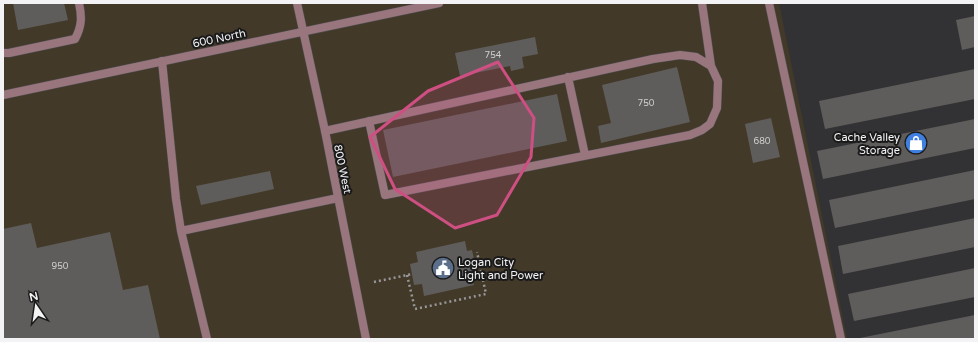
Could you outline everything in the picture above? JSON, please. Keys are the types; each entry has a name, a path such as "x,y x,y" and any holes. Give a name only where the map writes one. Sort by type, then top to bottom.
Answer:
{"street":[{"path":"3,53 75,39 81,29 79,3"},
{"name":"800 West","path":"297,3 366,339"},
{"name":"600 North","path":"3,95 439,3"},
{"path":"369,121 385,195 690,135 702,130 710,124 717,108 718,81 711,66 702,3"},
{"path":"768,3 841,339"},
{"path":"324,130 653,59 680,56 696,57 711,66"},
{"path":"162,61 176,199 181,231 207,339"},
{"path":"568,77 585,156"},
{"path":"181,231 338,198"}],"path":[{"path":"407,275 414,309 486,294 477,252"},
{"path":"374,282 412,274"}],"highlighted area":[{"path":"498,62 534,118 531,157 497,215 455,228 395,189 370,137 428,91"}],"shaded area":[{"path":"3,3 779,3 847,339 3,339"}],"building":[{"path":"13,3 64,3 68,20 18,30"},
{"path":"975,16 975,47 962,50 956,20"},
{"path":"535,37 538,54 522,57 524,68 511,71 510,66 460,76 455,53"},
{"path":"677,67 690,122 601,143 598,126 611,123 602,85"},
{"path":"975,69 975,99 825,129 819,101"},
{"path":"557,94 567,141 393,177 383,130"},
{"path":"771,118 780,157 753,163 745,124"},
{"path":"975,119 975,148 823,179 817,151"},
{"path":"975,170 975,199 835,228 829,200"},
{"path":"270,171 274,189 201,205 196,186"},
{"path":"975,218 975,247 843,274 838,246"},
{"path":"31,223 37,248 110,232 123,290 148,285 160,339 3,339 3,229"},
{"name":"Logan City Light and Power","path":"465,241 467,251 472,250 477,273 472,274 474,285 424,296 422,284 414,285 410,264 418,262 416,252"},
{"path":"975,268 975,297 854,321 848,294"},
{"path":"975,315 975,339 860,339 860,338"}],"place":[{"name":"Cache Valley Storage","path":"916,143"},
{"name":"Logan City Light and Power","path":"443,268"}]}
